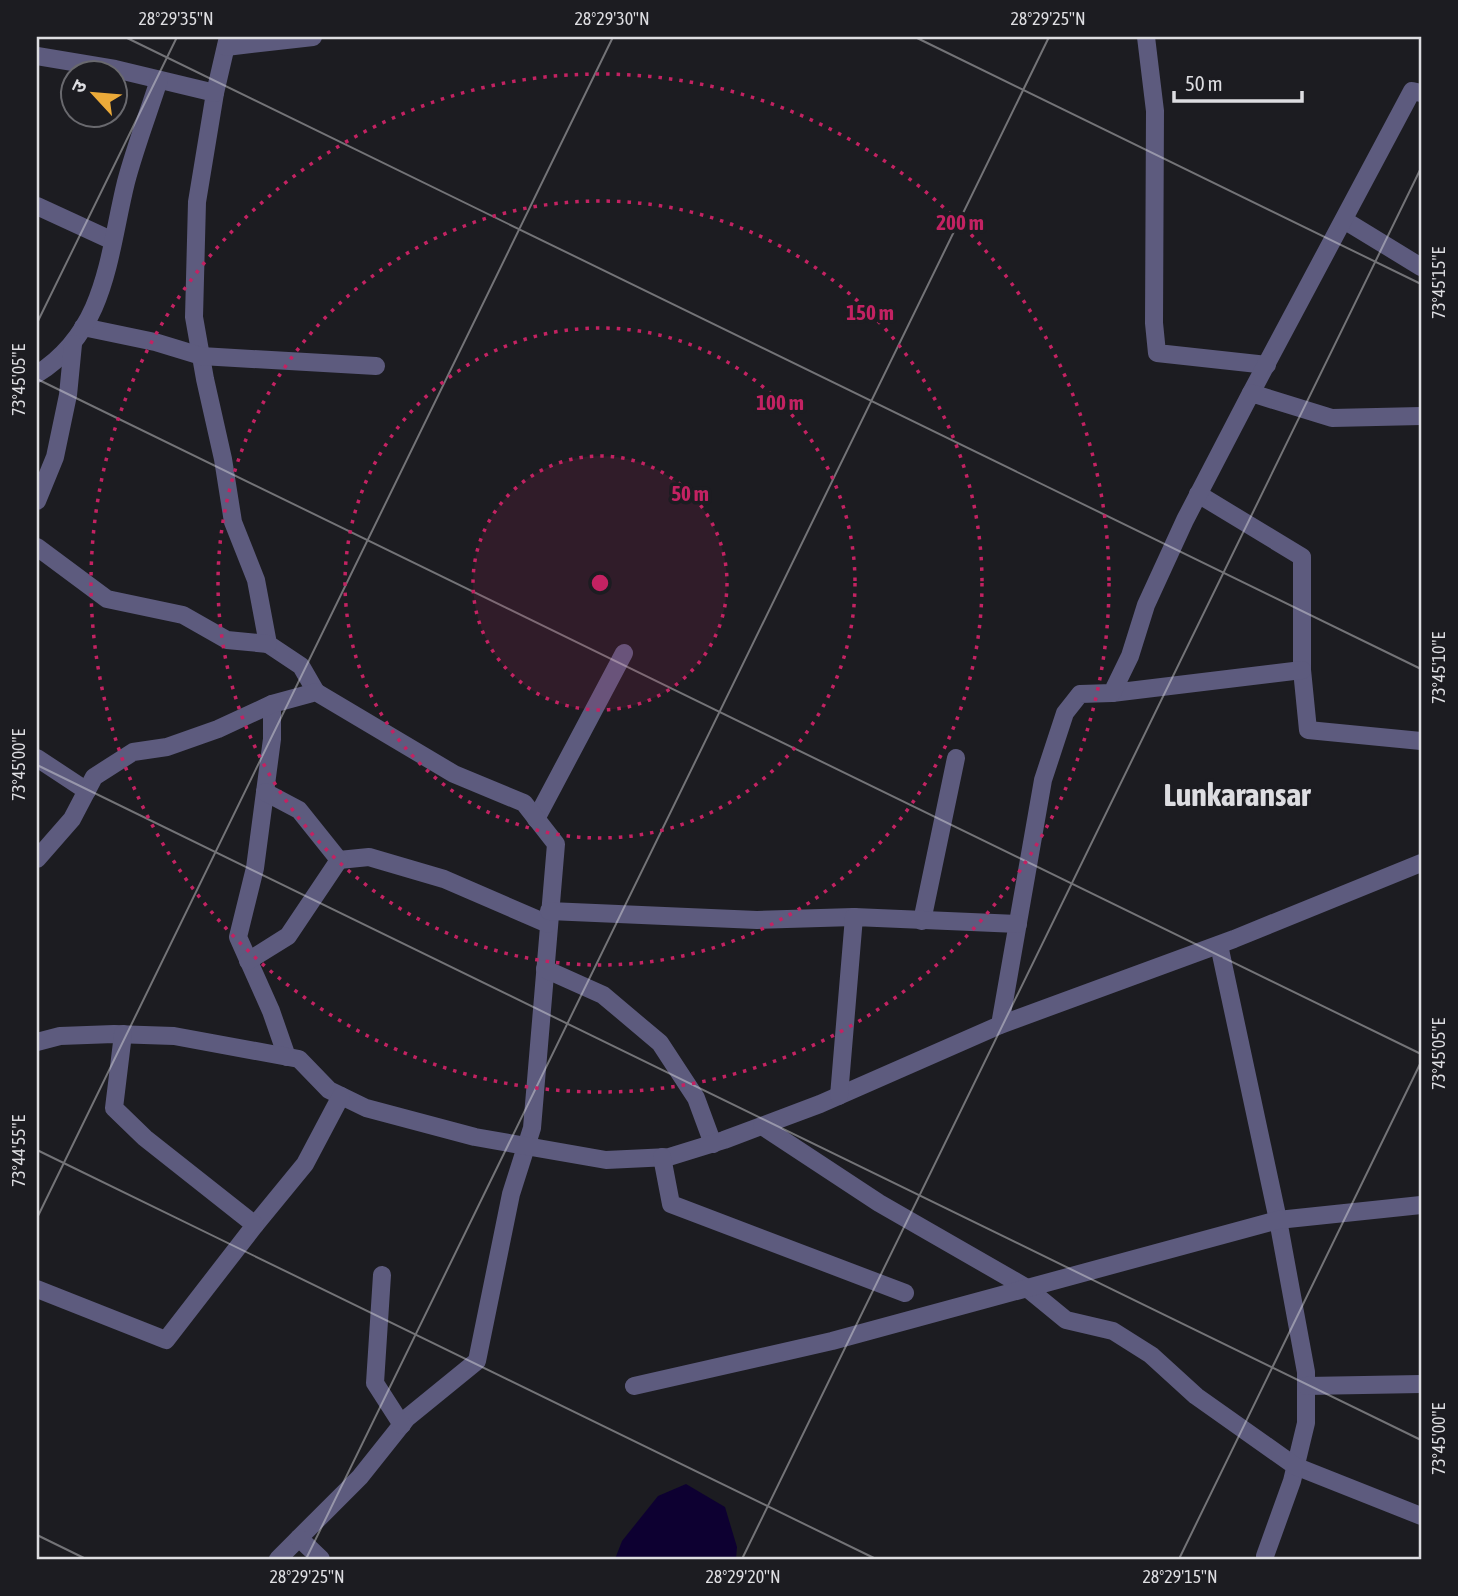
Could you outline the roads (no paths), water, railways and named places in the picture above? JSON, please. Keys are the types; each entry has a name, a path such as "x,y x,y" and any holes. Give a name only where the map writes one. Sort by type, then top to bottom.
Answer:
{"street":[{"path":"268,644 256,580 233,522 194,317 197,202 215,93 227,42 313,37"},
{"path":"1146,37 1155,111 1154,323 1157,352 1266,365"},
{"path":"37,56 115,69 215,93"},
{"path":"37,374 73,344 97,304 127,180 159,80"},
{"path":"1112,693 1130,656 1146,606 1198,494 1412,91 1421,93"},
{"path":"37,206 114,241"},
{"path":"1344,220 1421,267"},
{"path":"83,327 155,342 201,356 376,366"},
{"path":"37,501 55,457 68,395 73,344"},
{"path":"1251,393 1332,418 1421,416"},
{"path":"1198,494 1302,557 1302,670 1308,730 1421,741"},
{"path":"37,547 107,600 183,615 227,640 268,644 300,666 316,692 454,774 524,803 556,844 532,1128 511,1195 477,1361 402,1425 360,1477 278,1559"},
{"path":"536,819 624,653"},
{"path":"1000,1025 1043,780 1065,713 1080,694 1112,693 1302,670"},
{"path":"37,859 72,820 94,777 133,752 167,747 218,729 272,704 316,692"},
{"path":"272,704 272,739 255,868 238,937 271,1012 287,1057"},
{"path":"37,758 87,791"},
{"path":"922,920 957,758"},
{"path":"265,792 299,810 339,860"},
{"path":"339,860 369,857 444,879 548,918 757,920 854,917 1018,924"},
{"path":"248,961 288,936 339,860"},
{"path":"37,1042 60,1036 174,1036 299,1059 329,1090 366,1108 475,1137 606,1160 662,1157 713,1144 762,1126 839,1096 1000,1025 1219,945 1421,863"},
{"path":"839,1096 854,917"},
{"path":"1219,945 1278,1220 1306,1372 1306,1423 1295,1466 1265,1556"},
{"path":"545,969 603,995 660,1043 696,1098 713,1144"},
{"path":"123,1034 114,1108 145,1138 255,1225"},
{"path":"37,1289 166,1340 305,1164 341,1096"},
{"path":"762,1126 879,1203 1027,1288 1066,1320 1114,1331 1151,1355 1196,1396 1295,1466 1421,1516"},
{"path":"662,1157 671,1203 905,1293"},
{"path":"634,1386 832,1341 1278,1220 1421,1205"},
{"path":"382,1275 375,1383 402,1425"},
{"path":"1306,1386 1421,1384"},
{"path":"299,1538 321,1559"}],"district":[{"name":"Lunkaransar","path":"1237,795"}]}
